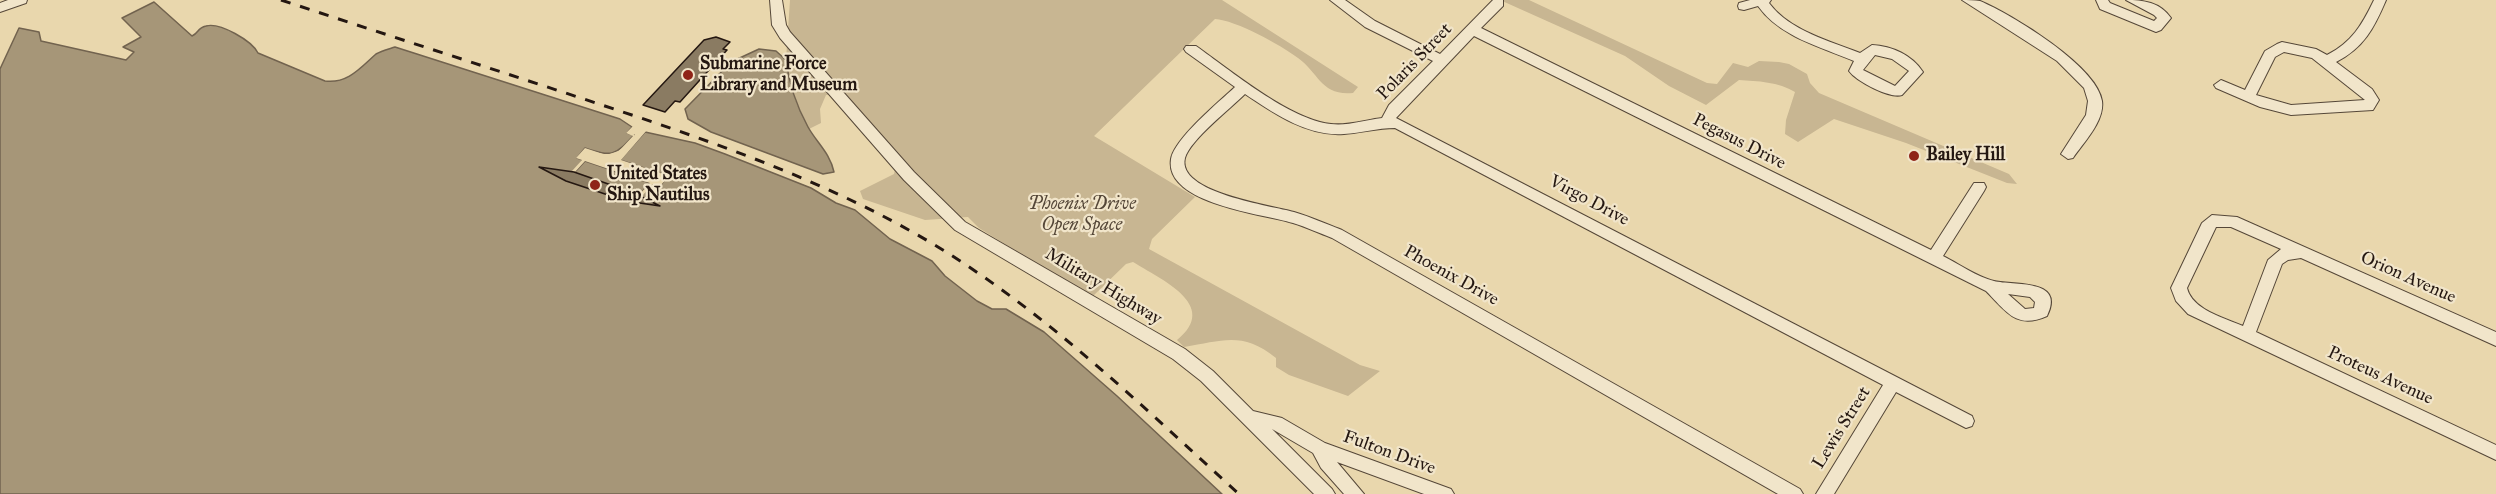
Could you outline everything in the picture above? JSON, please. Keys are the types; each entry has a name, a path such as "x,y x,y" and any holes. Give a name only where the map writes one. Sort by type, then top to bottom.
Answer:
{"street":[{"path":"0,8 21,0"},
{"path":"1336,0 1370,24 1441,60"},
{"path":"1968,0 2059,56 2093,89 2096,104 2091,121 2068,154"},
{"path":"2102,0 2105,6 2147,25 2156,27 2164,18 2159,12 2132,0"},
{"path":"2159,12 2167,0"},
{"path":"2326,61 2352,48 2362,38 2380,0"},
{"path":"1744,6 1763,1 1766,10 1781,23 1863,59"},
{"name":"Military Highway","path":"774,2 779,25 784,35 909,176 960,226 1179,354 1207,376 1252,418 1326,494"},
{"name":"Polaris Street","path":"1387,122 1388,116 1498,3"},
{"name":"Pegasus Drive","path":"1471,29 1825,207 1934,258 1990,288"},
{"name":"Virgo Drive","path":"1191,49 1286,111 1323,128 1338,130 1387,122 1406,127 1966,421"},
{"path":"2221,86 2249,96 2291,110 2368,106 2372,100 2367,92 2326,61 2305,51 2276,49 2270,54 2249,96"},
{"name":"Phoenix Drive","path":"1245,86 1195,133 1178,158 1179,170 1188,183 1214,198 1295,218 1337,234 1794,494"},
{"path":"1934,258 1979,187"},
{"name":"Orion Avenue","path":"2247,335 2193,310 2181,297 2179,288 2207,227 2212,221 2232,221 2496,339"},
{"path":"2247,335 2276,261 2285,254 2303,252"},
{"name":"Proteus Avenue","path":"2247,335 2496,453"},
{"name":"Lewis Street","path":"1825,494 1893,383"},
{"name":"Fulton Drive","path":"1252,418 1276,423 1319,448 1445,494"},
{"path":"1319,448 1327,464 1355,494"},
{"name":"Fulton Drive","path":"1286,455 1319,448"}],"green space":[{"name":"Phoenix Drive Open Space","path":"790,0 1222,0 1358,87 1353,93 1334,91 1321,82 1298,58 1281,47 1246,28 1215,19 1094,136 1195,197 1152,239 1149,249 1360,365 1380,371 1348,396 1289,375 1276,367 1276,358 1253,344 1232,340 1184,347 1177,340 1189,327 1192,315 1190,304 1170,285 1133,262 1126,264 1091,298 979,228 968,217 925,220 863,199 860,191 894,174 898,156 842,94 826,95 820,109 821,123 809,129 790,88 786,60"},
{"path":"1500,0 1529,0 1707,83 1717,84 1733,63 1748,67 1759,61 1789,64 1807,74 1810,83 1819,93 2009,174 2017,184 2007,183 1906,143 1834,119 1798,142 1785,134 1786,120 1795,92 1789,89 1768,83 1739,80 1706,105 1669,86 1625,56"}],"shaded area":[{"path":"154,2 192,36 203,27 219,27 243,38 258,53 325,81 341,80 359,69 376,54 395,47 620,119 632,127 627,133 634,135 612,153 601,153 585,148 577,158 583,160 575,172 585,161 650,183 639,195 653,184 660,186 668,176 620,160 645,132 695,143 811,188 836,203 855,210 890,239 932,261 945,276 977,301 992,309 1006,309 1044,332 1117,396 1222,494 0,494 0,69 19,28 39,32 41,41 126,60 134,52 123,47 141,37 122,18"},
{"path":"759,49 776,51 786,60 791,86 800,111 830,159 834,172 823,174 711,132 688,119 685,109 731,62"}],"pier":[{"path":"633,126 635,128 632,132 636,137 620,154 606,158 586,151 581,157 659,183 664,177 617,161 643,130 647,130 621,160 669,176 660,186 653,184 642,196 639,195 650,183 585,161 575,172 572,171 582,160 576,158 585,148 606,155 619,151 633,136 626,133"}],"building":[{"name":"Submarine Force Library and Museum","path":"716,37 730,42 723,49 727,50 680,102 675,101 665,112 643,105 704,40"},
{"name":"United States Ship Nautilus","path":"539,167 574,172 634,193 660,206 626,201 566,181"}],"railway":[{"path":"281,0 687,134 773,166 898,224 979,274 1057,332 1239,494"}],"place":[{"name":"Submarine Force Library and Museum","path":"688,75"},
{"name":"Bailey Hill","path":"1914,156"},
{"name":"United States Ship Nautilus","path":"595,185"}]}
